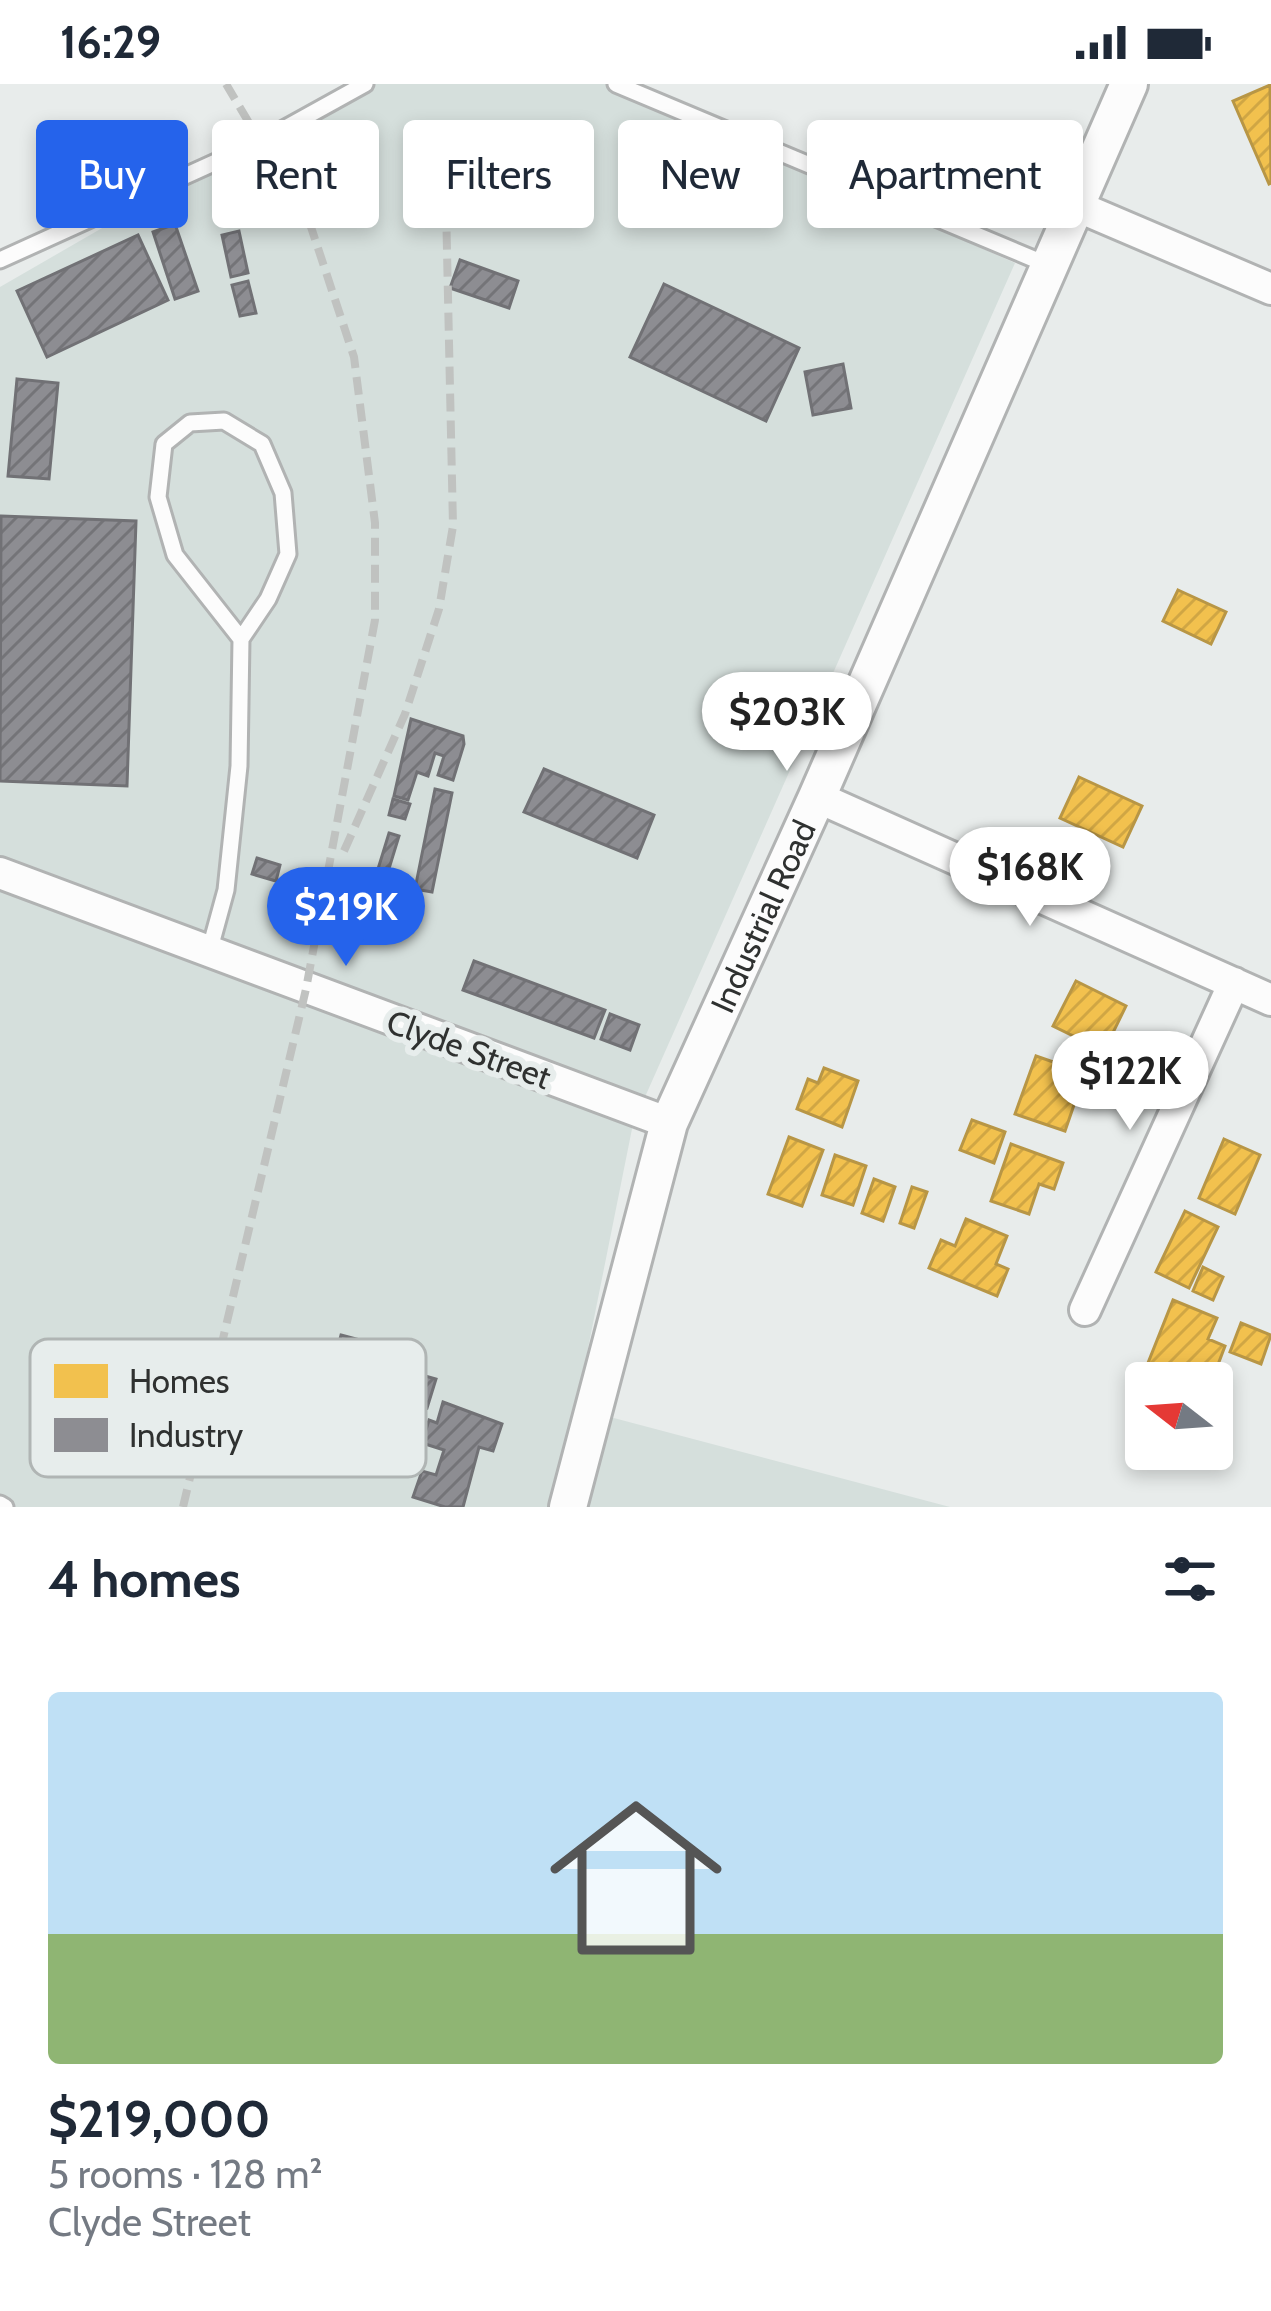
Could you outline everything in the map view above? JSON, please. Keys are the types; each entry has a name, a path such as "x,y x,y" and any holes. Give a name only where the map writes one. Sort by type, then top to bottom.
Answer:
{"street":[{"name":"Industrial Road","path":"1083,187 1129,84"},
{"path":"1083,208 1271,289"},
{"name":"Industrial Road","path":"568,1507 669,1123 1065,228"},
{"path":"817,797 1271,1000"},
{"name":"Clyde Street","path":"0,873 669,1123"},
{"path":"1085,1310 1234,983"}],"lane":[{"path":"0,260 262,141 365,84"},
{"path":"616,84 1048,265"},
{"path":"209,952 226,890 237,786 241,639 268,599 288,554 284,493 262,445 224,421 190,423 164,445 158,497 176,555 241,639"}],"shaded area":[{"path":"369,84 612,84 693,120 618,120 618,228 783,228 783,160 807,171 807,228 936,228 1015,263 633,1124 576,1408 950,1507 0,1507 0,287 102,228 188,228 188,178 212,165 212,228 379,228 379,120 292,120"}],"building: Homes":[{"path":"1270,85 1271,183 1269,184 1233,101"},
{"path":"1178,590 1226,612 1211,644 1163,621"},
{"path":"1079,777 1142,806 1123,847 1060,818"},
{"path":"1076,981 1126,1006 1104,1051 1053,1026"},
{"path":"1036,1056 1085,1073 1065,1131 1015,1114"},
{"path":"824,1068 858,1081 842,1127 797,1109 808,1079 818,1083"},
{"path":"972,1120 1005,1132 994,1163 960,1150"},
{"path":"789,1137 823,1150 802,1206 768,1194"},
{"path":"1224,1139 1260,1155 1235,1214 1199,1198"},
{"path":"1011,1144 1063,1163 1054,1189 1039,1184 1029,1214 991,1201"},
{"path":"835,1155 866,1166 853,1205 822,1195"},
{"path":"874,1179 895,1187 883,1221 862,1213"},
{"path":"912,1187 927,1192 914,1228 900,1223"},
{"path":"1185,1211 1218,1227 1189,1288 1156,1272"},
{"path":"966,1219 1007,1236 996,1264 1008,1269 997,1296 929,1268 941,1240 955,1246"},
{"path":"1203,1267 1223,1277 1213,1300 1193,1291"},
{"path":"1173,1300 1217,1318 1208,1339 1225,1346 1219,1362 1148,1362"},
{"path":"1241,1323 1271,1335 1261,1364 1230,1352"}],"building: Industry":[{"path":"176,228 198,291 175,299 153,232"},
{"path":"239,231 248,273 231,277 222,235"},
{"path":"138,235 168,300 47,357 17,291"},
{"path":"460,260 518,281 509,308 450,288"},
{"path":"248,281 256,313 240,316 232,285"},
{"path":"664,284 799,348 766,421 630,357"},
{"path":"843,364 851,408 813,415 805,372"},
{"path":"17,379 58,383 49,479 8,476"},
{"path":"1,516 136,521 127,786 0,781"},
{"path":"411,719 463,736 464,744 453,780 438,775 444,756 435,753 428,776 417,772 408,800 394,796"},
{"path":"544,769 654,815 637,858 524,812"},
{"path":"435,789 452,793 432,892 415,889"},
{"path":"393,799 410,804 405,819 389,815"},
{"path":"389,833 399,836 388,872 378,869"},
{"path":"257,858 280,865 276,881 252,874"},
{"path":"369,881 405,890 398,917 363,908"},
{"path":"474,961 605,1010 594,1038 463,990"},
{"path":"610,1014 639,1025 630,1050 601,1039"},
{"path":"426,1376 436,1379 426,1408"},
{"path":"443,1402 502,1424 493,1451 479,1447 463,1507 413,1497 420,1477 426,1477 426,1472 436,1475 444,1450 426,1444 426,1430 429,1420 437,1423"}],"railway":[{"path":"223,1339 306,989 375,620 375,523 354,357 311,227 226,84"},
{"path":"344,851 405,714 439,609 453,526 447,228"},
{"path":"183,1507 190,1477"}]}
